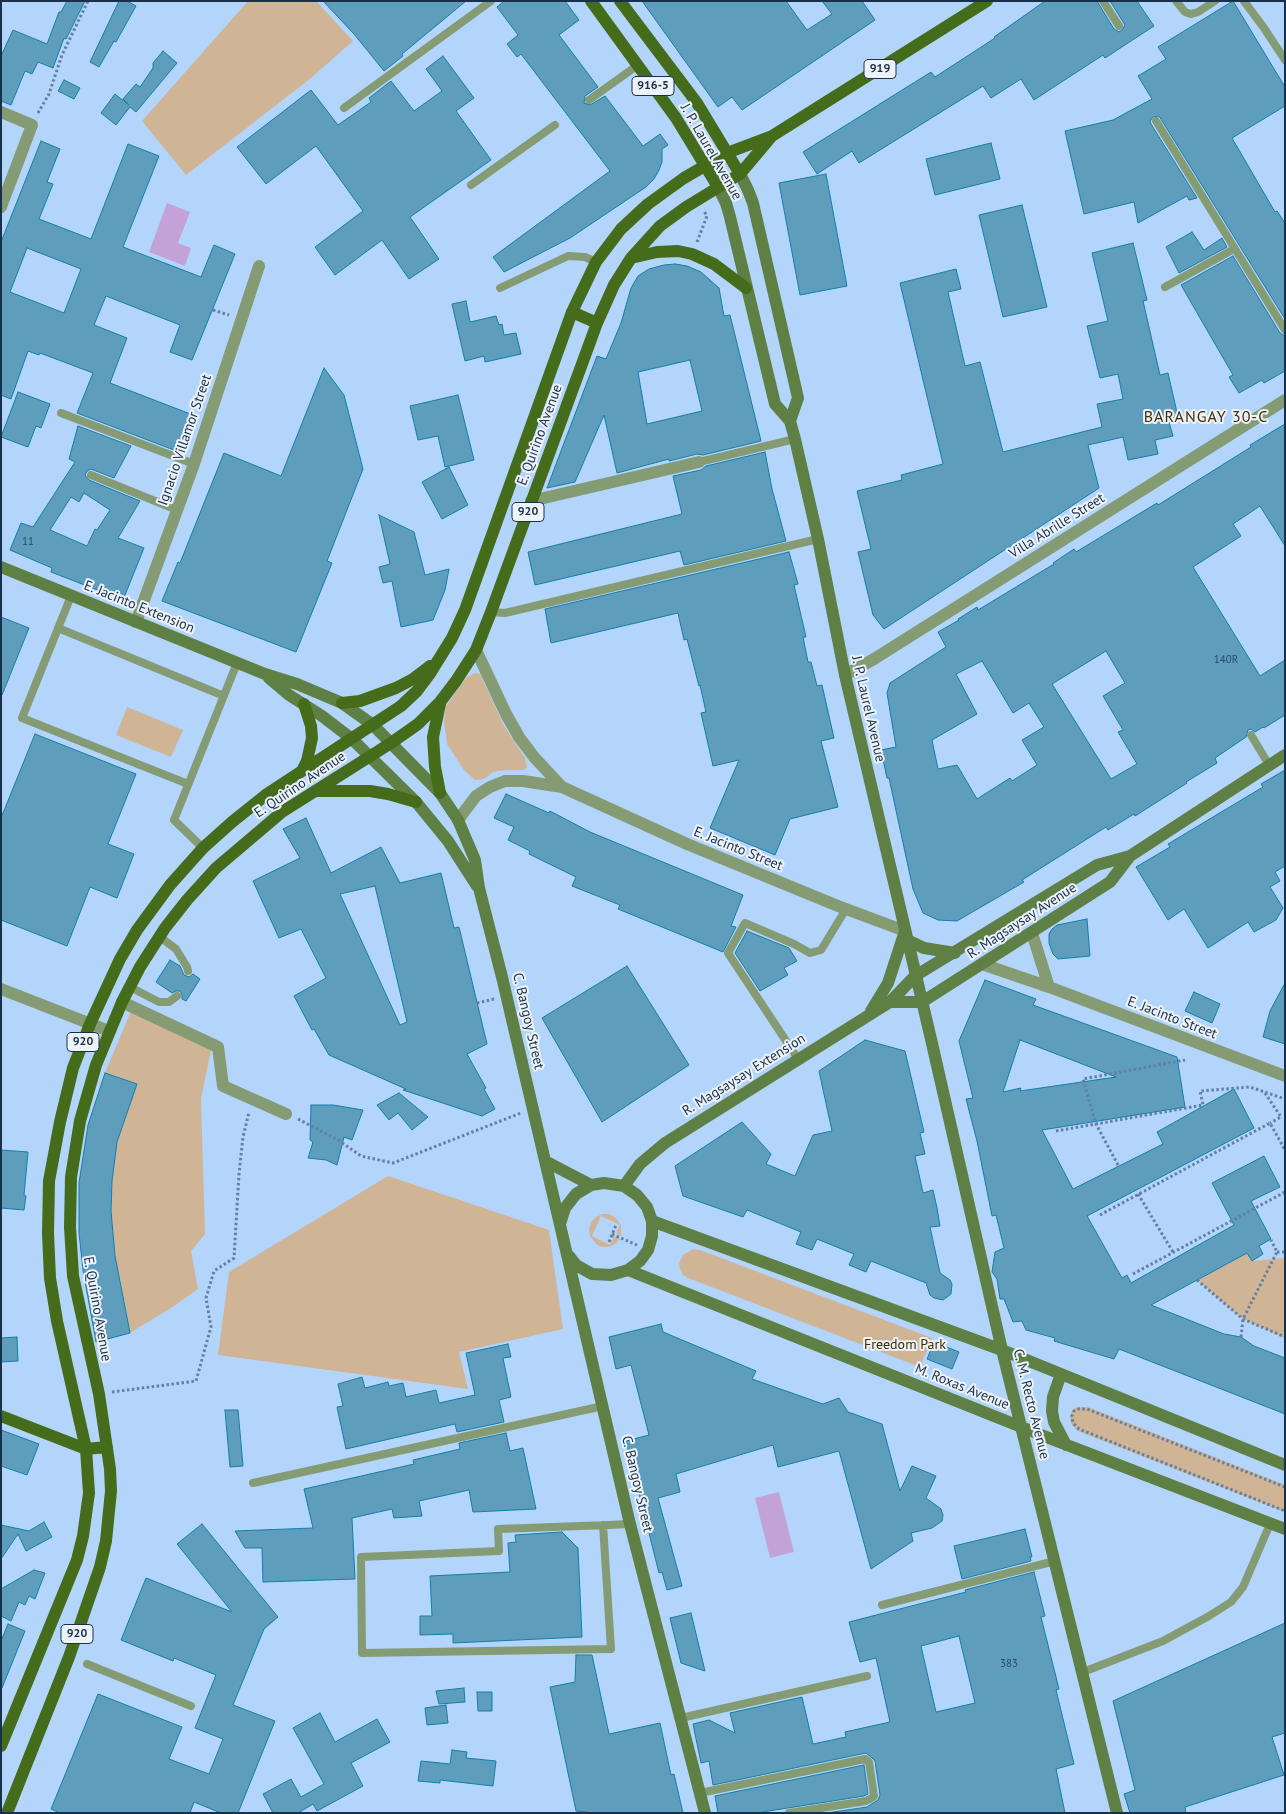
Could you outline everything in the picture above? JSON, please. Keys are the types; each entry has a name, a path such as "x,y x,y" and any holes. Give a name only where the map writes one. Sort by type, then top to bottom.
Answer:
{"main road":[{"name":"J. P. Laurel Avenue","path":"591,1 676,118 718,187 728,210 775,404 790,421 795,439 818,539 845,675 922,1002"},
{"name":"J. P. Laurel Avenue","path":"620,1 697,103 748,190 753,203 798,398 790,421"},
{"name":"919","path":"705,166 727,153 772,136 987,1"},
{"name":"919","path":"718,187 740,174 772,136"},
{"name":"E. Quirino Avenue","path":"1,1746 78,1560 89,1493 86,1449 56,1321 50,1278 48,1233 49,1181 60,1122 73,1068 90,1024 120,958 137,930 170,885 204,848 232,822 260,800 401,706 417,691 442,654 465,610 572,312 596,262 621,229 648,204 675,184 705,166"},
{"name":"E. Quirino Avenue","path":"7,1813 69,1657 100,1567 106,1541 111,1491 107,1447 98,1394 73,1276 70,1227 71,1177 80,1121 96,1065 109,1031 130,987 160,937 187,900 216,868 282,812 418,724 440,702 456,681 476,650 597,323 614,285 631,258 674,214 718,187"},
{"path":"631,258 657,252 686,253 714,264 746,288"},
{"path":"572,312 597,323"},
{"name":"E. Jacinto Extension","path":"1,567 237,663 297,684 342,703 373,725 391,743"},
{"path":"342,703 360,700 396,688 421,673 442,654"},
{"name":"E. Jacinto Extension","path":"265,674 289,695 352,738 370,756"},
{"path":"440,702 433,737 435,767 440,793"},
{"path":"302,771 307,761 312,738 311,726 304,704"},
{"name":"C. Bangoy Street","path":"391,743 440,793 458,820 475,860 479,888 494,943 630,1524 705,1813"},
{"name":"C. Bangoy Street","path":"370,756 416,802 448,841 479,888"},
{"name":"R. Magsaysay Avenue","path":"916,976 1098,865 1130,856 1285,756"},
{"path":"315,791 370,791 416,802"},
{"name":"R. Magsaysay Avenue","path":"922,1002 1110,882 1130,856"},
{"path":"867,1016 888,982 906,936 924,948 955,953"},
{"name":"R. Magsaysay Extension","path":"624,1186 640,1164 665,1143 890,1002 916,976"},
{"path":"890,1002 922,1002"},
{"name":"C. M. Recto Avenue","path":"922,1002 1002,1350 1117,1813"},
{"path":"545,1161 591,1186"},
{"path":"560,1225 561,1216 576,1194 591,1186 604,1183 624,1186 637,1195 643,1200 652,1221 652,1236 648,1250 640,1261 628,1270 611,1275 592,1274 576,1265 567,1254"},
{"path":"652,1221 1002,1350 1285,1465"},
{"name":"M. Roxas Avenue","path":"628,1270 1285,1530"},
{"path":"1062,1374 1053,1397 1052,1411 1054,1422 1066,1444"},
{"path":"1,1416 86,1449 107,1447"}],"street":[{"path":"1,112 32,125 1,207"},
{"name":"Ignacio Villamor Street","path":"136,622 194,464 259,266"},
{"name":"Villa Abrille Street","path":"845,675 874,659 1285,400"},
{"path":"531,501 699,462"},
{"name":"E. Jacinto Street","path":"476,650 502,708 519,737 534,757 562,787"},
{"name":"E. Jacinto Street","path":"458,820 476,796 490,786 505,781 562,787 687,844 846,909 906,936"},
{"path":"1032,933 1049,987"},
{"name":"E. Jacinto Street","path":"982,964 1049,987 1285,1076"},
{"path":"1,989 109,1031"},
{"path":"122,1002 218,1047 223,1086 286,1114"}],"lane":[{"path":"344,108 491,1"},
{"path":"1103,1 1119,26"},
{"path":"1176,1 1185,12 1191,14 1198,12 1214,1"},
{"path":"1244,1 1285,60"},
{"path":"589,100 638,65"},
{"path":"1156,121 1285,330"},
{"path":"471,186 555,125"},
{"path":"1165,287 1234,249"},
{"path":"500,288 568,256 584,257 596,262"},
{"path":"61,413 194,464"},
{"path":"699,462 795,439"},
{"path":"91,475 177,510"},
{"path":"491,612 504,614 818,539"},
{"path":"71,596 22,718 188,784"},
{"path":"58,628 224,696"},
{"path":"204,848 174,820 237,663"},
{"path":"1250,735 1269,765"},
{"path":"798,1059 728,953 746,923 810,953 821,950 846,909"},
{"path":"160,937 176,949 188,971"},
{"path":"130,987 159,1002 169,1002 177,996"},
{"path":"252,1483 602,1406"},
{"path":"603,1525 611,1649 362,1653 361,1557 499,1551 498,1529 603,1525 630,1524"},
{"path":"1083,1672 1163,1641 1209,1616 1230,1602 1243,1587 1270,1524"},
{"path":"882,1605 1055,1560"},
{"path":"87,1664 190,1706"},
{"path":"681,1718 867,1676"},
{"path":"700,1793 865,1760 869,1762 874,1796 872,1798 866,1801 789,1813"}],"path":[{"path":"32,125 49,94 62,55 88,1"},
{"path":"1118,1165 1096,1124 1083,1079 1186,1060"},
{"path":"1056,1131 1203,1104 1200,1091 1250,1087 1285,1098"},
{"path":"1100,1214 1281,1117 1264,1092"},
{"path":"98,1394 196,1381 211,1327 206,1298 214,1271 234,1258 243,1137 252,1099"},
{"path":"286,1114 338,1140 361,1156 393,1163 533,1108"},
{"path":"1270,1123 1285,1150"},
{"path":"1133,1274 1285,1192"},
{"path":"1138,1194 1173,1252"},
{"path":"609,1242 616,1225"},
{"path":"612,1234 624,1239"},
{"path":"1271,1240 1277,1252"},
{"path":"1277,1252 1285,1252"},
{"path":"1241,1336 1243,1319 1277,1252"},
{"path":"1197,1280 1243,1319 1285,1338"},
{"path":"1285,1487 1087,1409 1078,1409 1074,1411 1072,1416 1073,1422 1079,1429 1285,1511"}],"green space":[{"path":"248,1 316,1 353,41 311,78 186,175 142,121"},
{"path":"475,673 480,674 504,726 525,758 527,767 524,770 493,772 484,779 475,780 464,770 447,744 444,721 446,706 467,677"},
{"path":"127,707 183,730 171,757 116,735"},
{"path":"131,1011 211,1050 201,1099 205,1234 191,1251 198,1289 130,1333 115,1256 111,1211 112,1181 117,1141 137,1084 105,1073"},
{"path":"388,1176 549,1230 563,1329 459,1352 468,1389 218,1355 229,1272"},
{"path":"602,1214 609,1214 615,1217 621,1225 621,1236 616,1233 620,1225 601,1216 592,1236 610,1245 614,1236 620,1239 609,1247 602,1247 596,1244 590,1236 591,1222"},
{"name":"Freedom Park","path":"693,1249 700,1250 932,1338 920,1367 688,1278 683,1275 679,1263 683,1255"},
{"path":"1247,1253 1252,1261 1285,1258 1285,1338 1243,1319 1197,1280"},
{"path":"1077,1407 1088,1407 1285,1485 1285,1512 1078,1431 1071,1424 1070,1416 1072,1410"}],"shaded area":[{"path":"167,203 190,212 178,243 191,248 185,266 149,252"},
{"path":"779,1492 794,1552 770,1558 755,1498"}],"building":[{"path":"67,1 85,1 66,39 64,38 53,68 38,62 32,74 25,71 11,105 1,101 1,56 13,30 47,44 59,12 61,12"},
{"path":"119,1 127,1 136,6 116,42 114,41 99,67 90,62"},
{"path":"323,1 466,1 384,71 354,34"},
{"path":"504,1 565,1 579,20 559,35 598,87 585,96 584,103 590,105 605,96 643,146 660,134 668,145 662,149 662,162 659,170 646,187 570,238 504,272 493,257 610,171 521,54 517,57 507,44 518,35 497,7"},
{"path":"642,1 786,1 807,30 832,14 822,1 862,1 875,20 742,110 732,97 718,107"},
{"path":"1045,1 1097,1 1114,29 1119,32 1125,25 1110,1 1137,1 1154,26 1105,58 1103,55 1034,100 1021,79 991,98 983,86 859,163 852,151 817,174 803,152 931,72 935,77 995,38"},
{"path":"1233,1 1285,87 1285,106 1232,138 1275,212 1277,211 1285,223 1285,319 1159,116 1153,117 1150,121 1151,124 1197,198 1189,200 1187,196 1138,223 1134,202 1084,214 1065,131 1113,120 1152,99 1138,76 1166,59 1158,47"},
{"path":"163,51 177,63 136,112 130,107 116,125 101,113 115,94 129,105 123,99 136,84 140,87 153,68 153,63"},
{"path":"443,56 474,98 456,111 491,160 410,217 439,259 409,279 382,240 335,275 315,247 363,211 316,146 266,184 237,147 311,90 338,125 371,102 369,98 391,81 414,111 442,91 426,69"},
{"path":"64,80 80,88 74,99 58,91"},
{"path":"41,141 60,149 47,182 53,184 39,219 91,239 128,144 159,156 123,247 201,277 214,245 235,254 192,360 170,352 180,325 106,296 94,325 127,338 110,383 193,415 179,452 77,413 93,373 40,353 39,355 28,351 11,399 1,395 1,242","holes":["27,248 81,269 64,313 10,292"]},
{"path":"991,143 1000,179 935,195 926,159"},
{"path":"826,174 847,286 800,295 779,183"},
{"path":"1022,205 1047,307 1003,317 979,215"},
{"path":"1192,232 1204,250 1222,238 1227,247 1179,273 1166,247"},
{"path":"1133,243 1147,300 1143,301 1160,375 1168,373 1178,417 1168,419 1173,436 1155,440 1158,454 1128,460 1123,437 1088,445 1099,488 884,629 873,615 858,552 871,549 857,491 902,480 901,475 943,464 900,283 956,269 961,289 948,292 965,366 980,362 1003,452 1102,427 1097,404 1123,399 1118,374 1100,378 1087,326 1108,321 1092,253"},
{"path":"1233,256 1280,333 1285,336 1285,371 1264,383 1262,380 1239,393 1229,377 1233,375 1181,285"},
{"path":"664,265 687,266 701,272 719,288 724,316 730,315 761,441 703,455 697,454 669,461 669,459 617,473 604,415 575,482 547,488 597,356 606,359 621,323 631,288 638,276 649,269","holes":["690,360 702,411 647,424 638,372"]},
{"path":"466,301 470,322 496,316 499,325 502,324 504,335 516,333 521,354 485,362 484,356 465,361 452,304"},
{"path":"324,368 344,395 363,469 327,561 332,563 296,652 162,601 178,562 180,563 224,453 281,476"},
{"path":"18,392 50,404 41,428 36,426 28,447 1,437"},
{"path":"458,395 474,460 445,467 438,436 418,440 410,406"},
{"path":"1285,424 1285,546 1260,506 1233,524 1241,536 1193,567 1260,676 1285,660 1285,715 1255,732 1251,729 1248,730 1246,737 1215,758 1217,763 1187,783 1135,816 1134,814 1108,830 1106,827 1022,880 1024,882 957,921 938,920 923,913 913,889 889,778 887,778 881,750 896,747 887,693 890,683 946,647 938,632 977,607 978,610 1054,564 1074,549 1076,552 1157,503 1158,505 1251,447 1250,445","holes":["1106,651 1125,683 1103,696 1123,730 1118,732 1137,764 1111,779 1052,684","982,661 1013,713 1029,703 1044,727 1022,740 1037,765 1012,781 1010,778 977,799 957,765 938,769 932,740 977,714 956,674"]},
{"path":"78,426 131,446 114,478 91,469 85,475 89,480 140,501 118,538 144,548 123,600 51,572 52,568 10,550 21,523 33,527 75,462 69,459","holes":["84,493 110,510 97,530 95,529 87,546 50,530 71,497 79,502"]},
{"path":"765,452 772,489 786,541 684,565 680,551 535,585 528,552 682,514 673,476"},
{"path":"449,467 468,505 442,519 422,482"},
{"path":"379,515 414,532 425,575 449,569 445,590 433,620 401,627 392,581 383,583 379,567 390,564"},
{"path":"789,552 798,584 794,585 806,637 803,637 808,662 811,662 817,686 822,685 834,738 821,741 838,807 790,819 775,855 710,828 739,760 713,766 701,713 706,712 700,685 687,639 684,640 678,613 551,643 545,609"},
{"path":"1,617 29,628 2,695 1,695"},
{"path":"35,734 136,774 108,844 134,854 117,898 90,887 67,946 1,920 1,818"},
{"path":"1285,770 1285,866 1275,872 1280,881 1270,887 1283,908 1276,920 1254,932 1248,922 1208,948 1184,909 1168,920 1136,867 1170,847 1168,844 1263,787 1261,784"},
{"path":"506,794 549,813 550,811 590,832 743,895 731,926 736,927 723,952 618,909 620,905 572,886 576,877 529,854 530,851 508,840 514,827 494,818"},
{"path":"306,818 331,873 381,847 400,883 441,873 454,928 459,927 487,1044 467,1054 486,1088 484,1089 495,1109 482,1116 403,1090 406,1089 329,1055 314,1029 312,1030 294,996 326,978 301,929 279,938 253,881 300,858 283,829","holes":["375,886 407,1022 400,1025 340,894"]},
{"path":"1087,919 1090,956 1058,959 1053,954 1049,943 1049,934 1052,929 1057,925"},
{"path":"747,931 789,948 797,961 784,968 788,975 760,991 735,953"},
{"path":"170,960 180,966 184,975 189,977 193,974 200,979 186,1001 182,999 180,991 172,993 156,982"},
{"path":"627,966 689,1065 602,1122 542,1018"},
{"path":"985,980 1036,999 1033,1005 1177,1057 1185,1107 1042,1130 1073,1189 1163,1144 1157,1132 1234,1089 1254,1128 1087,1216 1122,1278 1127,1275 1131,1283 1234,1225 1212,1183 1264,1156 1280,1187 1251,1201 1271,1239 1259,1246 1263,1254 1252,1261 1247,1253 1151,1305 1224,1334 1241,1337 1254,1346 1285,1358 1285,1414 1119,1349 1114,1359 1054,1341 1055,1338 1026,1330 1022,1321 1013,1322 1004,1299 1000,1299 997,1279 992,1272 995,1252 1004,1248 996,1215 992,1216 977,1141 966,1099 973,1098 959,1041","holes":["1020,1040 1116,1077 1020,1091 1021,1088 1003,1092"]},
{"path":"1285,983 1285,1044 1263,1037 1270,1011"},
{"path":"1194,992 1220,1004 1212,1023 1185,1011"},
{"path":"865,1040 905,1051 924,1132 920,1133 925,1154 915,1156 923,1193 933,1190 937,1208 940,1226 930,1227 940,1273 950,1280 952,1284 951,1294 943,1300 930,1295 926,1283 871,1261 866,1272 849,1265 854,1254 817,1239 812,1250 796,1244 801,1232 747,1210 743,1217 683,1196 675,1166 742,1122 771,1154 766,1164 795,1176 813,1135 832,1131 819,1071"},
{"path":"105,1073 137,1084 117,1142 112,1181 111,1211 115,1256 130,1333 96,1342 83,1270 79,1233 79,1183 88,1125"},
{"path":"399,1093 428,1117 412,1130 398,1113 389,1120 377,1105"},
{"path":"311,1105 333,1105 363,1110 352,1140 344,1137 337,1165 326,1160 308,1158 313,1142 310,1140"},
{"path":"1,1150 28,1152 24,1210 1,1208"},
{"path":"661,1324 663,1332 756,1371 752,1379 823,1404 839,1398 848,1412 882,1424 900,1491 912,1466 936,1476 926,1498 941,1509 942,1521 932,1528 911,1533 913,1541 871,1569 839,1451 778,1467 773,1445 676,1474 680,1492 658,1498 682,1586 667,1590 662,1572 659,1573 626,1441 649,1435 631,1365 616,1369 609,1337"},
{"path":"17,1337 18,1361 1,1362 1,1338"},
{"path":"934,1342 959,1352 952,1369 927,1359"},
{"path":"508,1344 511,1357 503,1358 511,1397 499,1400 504,1422 457,1432 455,1424 346,1449 337,1407 343,1406 338,1384 362,1377 365,1388 388,1382 389,1386 403,1383 406,1397 436,1390 439,1403 475,1395 466,1353"},
{"path":"225,1410 238,1410 243,1466 230,1467"},
{"path":"1,1430 39,1444 27,1475 1,1466"},
{"path":"506,1433 510,1451 523,1448 536,1509 473,1512 469,1490 419,1501 422,1516 394,1518 392,1509 352,1518 355,1579 263,1582 262,1548 245,1548 235,1531 313,1528 304,1489 414,1464 413,1460 460,1449 459,1443"},
{"path":"44,1522 52,1537 26,1551 18,1534 1,1559 1,1525 29,1531"},
{"path":"202,1524 278,1617 264,1629 233,1705 275,1721 238,1813 221,1813 194,1802 190,1813 60,1813 51,1809 98,1694 182,1727 169,1759 209,1774 223,1739 195,1728 216,1675 174,1658 173,1661 121,1640 146,1578 232,1612 177,1544"},
{"path":"1025,1529 1032,1557 1030,1557 1031,1561 962,1579 954,1546"},
{"path":"562,1532 578,1548 582,1637 453,1643 453,1634 420,1635 420,1616 432,1616 430,1576 510,1572 508,1543 516,1542 515,1535"},
{"path":"34,1570 45,1573 35,1599 29,1596 25,1605 19,1602 11,1621 1,1616 1,1589"},
{"path":"1034,1572 1045,1616 1041,1617 1059,1689 1056,1690 1074,1764 1056,1769 1065,1813 827,1813 867,1807 878,1800 880,1795 875,1761 866,1753 713,1785 709,1761 701,1763 693,1724 709,1720 735,1733 730,1713 802,1697 813,1744 846,1737 845,1732 890,1722 876,1658 860,1662 849,1622 966,1592 965,1590","holes":["959,1636 975,1703 936,1712 921,1646"]},
{"path":"691,1613 705,1671 681,1663 670,1618"},
{"path":"1285,1623 1285,1733 1272,1737 1284,1775 1185,1807 1186,1813 1130,1813 1124,1794 1135,1790 1113,1701"},
{"path":"8,1624 25,1631 2,1688 1,1641"},
{"path":"576,1655 592,1655 609,1734 660,1723 671,1775 674,1774 683,1813 595,1813 576,1811 550,1687 575,1682"},
{"path":"464,1688 465,1702 439,1704 436,1691"},
{"path":"477,1692 492,1692 492,1711 478,1711"},
{"path":"446,1705 448,1723 427,1725 425,1708"},
{"path":"320,1713 335,1742 377,1719 390,1742 351,1763 363,1786 317,1811 313,1804 298,1813 273,1813 263,1794 291,1779 301,1797 324,1784 293,1728"},
{"path":"452,1750 467,1752 466,1758 496,1761 493,1786 440,1780 440,1783 418,1781 421,1761 450,1764"},
{"path":"864,1765 868,1794 864,1796 756,1813 718,1813 715,1796"}],"district":[{"name":"BARANGAY 30-C","path":"1206,417"}]}
